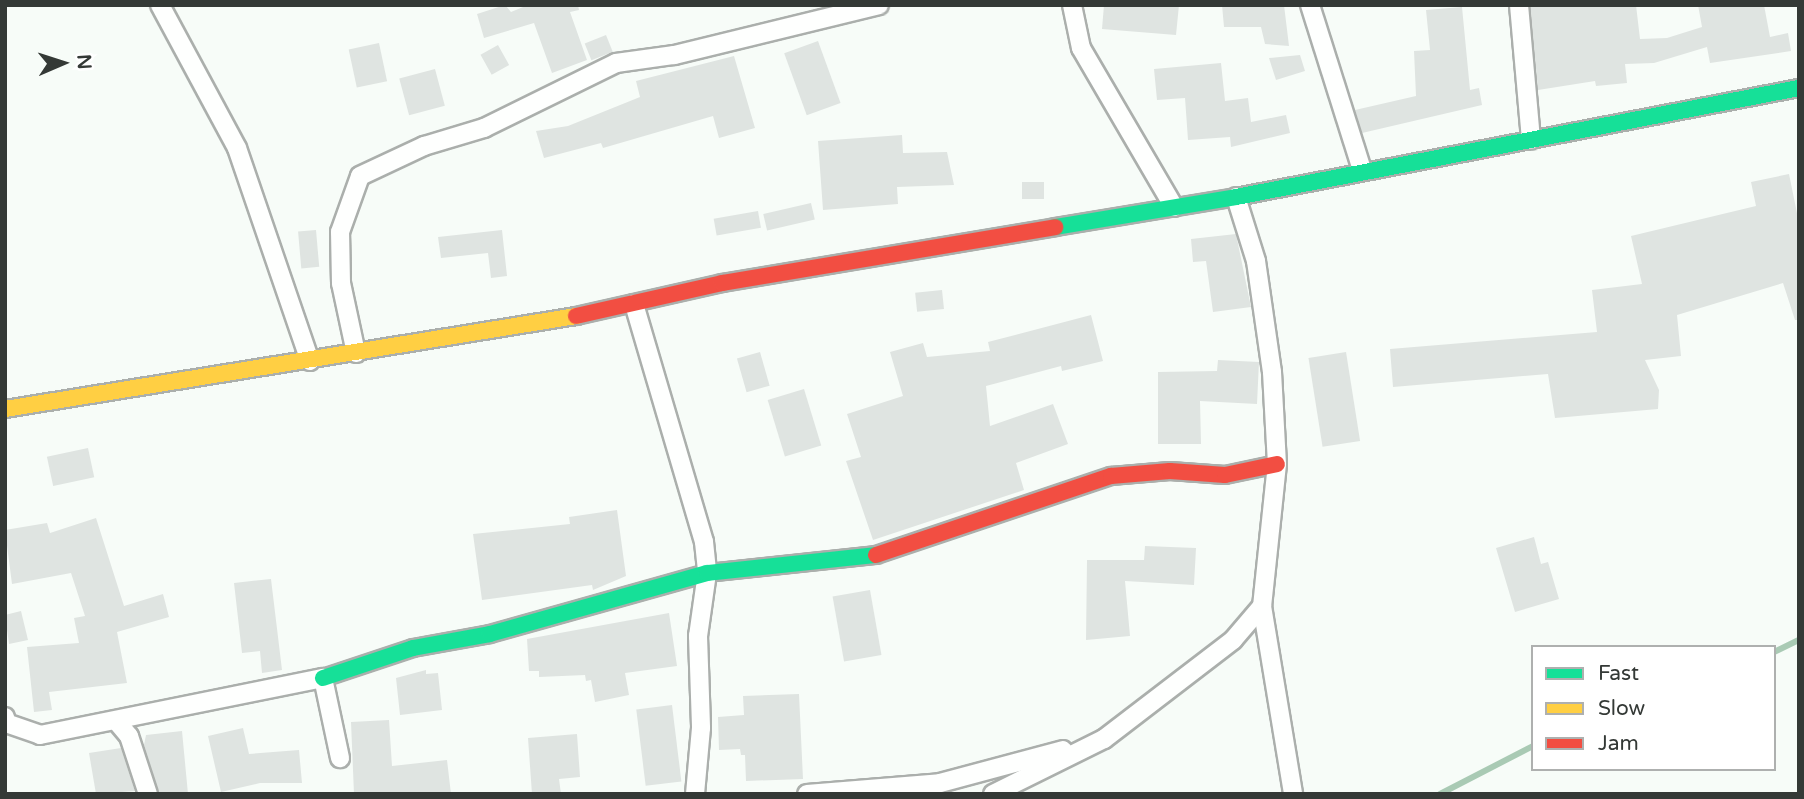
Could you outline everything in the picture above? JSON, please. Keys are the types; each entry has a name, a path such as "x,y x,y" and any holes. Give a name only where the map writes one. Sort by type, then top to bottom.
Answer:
{"main road":[{"path":"5,409 310,361 634,304 722,283 1236,197 1362,170 1799,88"},
{"path":"323,678 413,648 490,634 707,573 881,554 1111,476 1170,471 1225,475 1277,464"}],"street":[{"path":"159,5 237,148 310,361"},
{"path":"356,353 341,283 340,232 360,176 424,146 484,128 616,64 674,55 878,5"},
{"path":"1072,5 1081,48 1174,207"},
{"path":"1310,5 1362,170"},
{"path":"1519,5 1531,139"},
{"path":"1236,197 1256,261 1272,372 1277,464 1262,607 1293,794"},
{"path":"634,304 686,468 707,573 698,636 701,728 695,794"},
{"path":"993,794 1104,739 1233,640 1262,607"},
{"path":"5,718 6,723 40,735 118,723 323,678 340,758"},
{"path":"118,723 130,736 148,794"},
{"path":"807,794 940,783 1104,739"}],"building":[{"path":"505,5 511,12 528,5 578,5 579,10 570,12 587,60 552,73 534,23 484,38 477,14"},
{"path":"1104,5 1179,5 1176,35 1102,29"},
{"path":"1222,5 1284,5 1289,46 1265,44 1261,27 1224,27"},
{"path":"1530,5 1636,5 1640,39 1667,38 1702,27 1698,5 1764,5 1770,37 1788,33 1791,51 1710,63 1707,47 1654,63 1625,64 1627,83 1596,86 1595,81 1538,90"},
{"path":"1462,7 1470,90 1479,88 1482,105 1362,133 1355,110 1416,96 1414,51 1430,50 1426,10"},
{"path":"606,35 613,52 591,60 585,44"},
{"path":"818,41 841,103 807,115 784,53"},
{"path":"379,43 387,81 357,88 349,49"},
{"path":"498,45 509,65 492,75 481,55"},
{"path":"1300,55 1305,71 1276,80 1269,58"},
{"path":"734,56 755,128 719,138 713,116 603,148 601,143 544,158 536,131 568,126 640,97 636,81"},
{"path":"1221,63 1225,101 1248,98 1251,122 1286,115 1290,133 1231,147 1230,137 1188,140 1185,98 1157,100 1154,69"},
{"path":"435,69 445,106 409,115 399,79"},
{"path":"902,135 903,153 947,152 954,185 897,187 898,204 823,210 818,141"},
{"path":"1789,174 1799,223 1799,320 1795,320 1783,283 1677,315 1681,356 1645,360 1659,390 1658,409 1555,418 1548,374 1393,387 1390,349 1597,332 1592,290 1642,284 1631,236 1756,206 1751,182"},
{"path":"1022,182 1044,182 1044,199 1022,199"},
{"path":"811,203 815,220 767,231 763,214"},
{"path":"758,211 761,228 717,236 714,219"},
{"path":"316,230 319,267 301,268 298,232"},
{"path":"502,230 507,276 491,278 488,253 441,258 438,237"},
{"path":"1236,234 1251,307 1213,312 1206,261 1193,262 1191,239"},
{"path":"942,290 944,309 917,312 915,293"},
{"path":"1091,315 1103,361 1062,371 1061,366 986,386 990,426 1053,404 1068,444 1016,463 1024,490 873,540 846,461 861,457 847,414 903,396 890,352 923,343 927,357 990,351 988,342"},
{"path":"760,352 770,386 747,392 737,359"},
{"path":"1346,352 1360,441 1323,447 1308,358"},
{"path":"1218,360 1259,362 1257,404 1200,401 1201,444 1158,444 1158,372 1217,371"},
{"path":"804,389 821,445 785,457 768,400"},
{"path":"88,448 94,477 53,486 47,457"},
{"path":"617,510 626,576 593,590 592,585 482,600 473,534 570,524 569,517"},
{"path":"96,518 124,606 163,594 169,617 117,632 127,683 49,692 52,710 34,712 27,647 79,643 74,618 85,616 71,573 12,584 5,530 47,523 50,533"},
{"path":"1534,537 1541,564 1548,562 1559,599 1515,612 1496,548"},
{"path":"1145,546 1196,548 1194,585 1125,581 1130,636 1086,640 1087,560 1144,560"},
{"path":"271,579 282,670 262,673 260,651 242,653 234,583"},
{"path":"870,590 881,655 844,662 833,597"},
{"path":"21,611 28,640 9,644 5,615"},
{"path":"669,613 677,666 625,673 629,695 595,702 591,680 586,681 585,675 539,677 539,671 529,671 527,639"},
{"path":"426,670 426,674 438,673 442,710 400,715 396,678"},
{"path":"799,694 803,779 746,781 745,755 741,755 740,749 719,750 718,717 744,715 743,696"},
{"path":"672,705 681,781 646,786 636,709"},
{"path":"389,720 392,766 447,760 451,794 354,794 351,722"},
{"path":"243,728 249,754 299,750 302,783 260,783 221,792 208,736"},
{"path":"182,731 188,794 159,794 144,745 146,735"},
{"path":"577,734 580,777 559,779 561,794 532,794 528,738"},
{"path":"121,748 135,791 96,794 89,753"}],"waterway":[{"path":"1776,651 1799,640"},
{"path":"1440,794 1531,747"}],"traffic: fast":[{"path":"1055,227 1236,197 1799,88"},
{"path":"323,678 413,648 490,634 707,573 876,555"}],"traffic: slow":[{"path":"5,409 576,316"}],"traffic: jam":[{"path":"576,316 722,283 1055,227"},
{"path":"876,555 1111,476 1170,471 1225,475 1277,464"}]}
